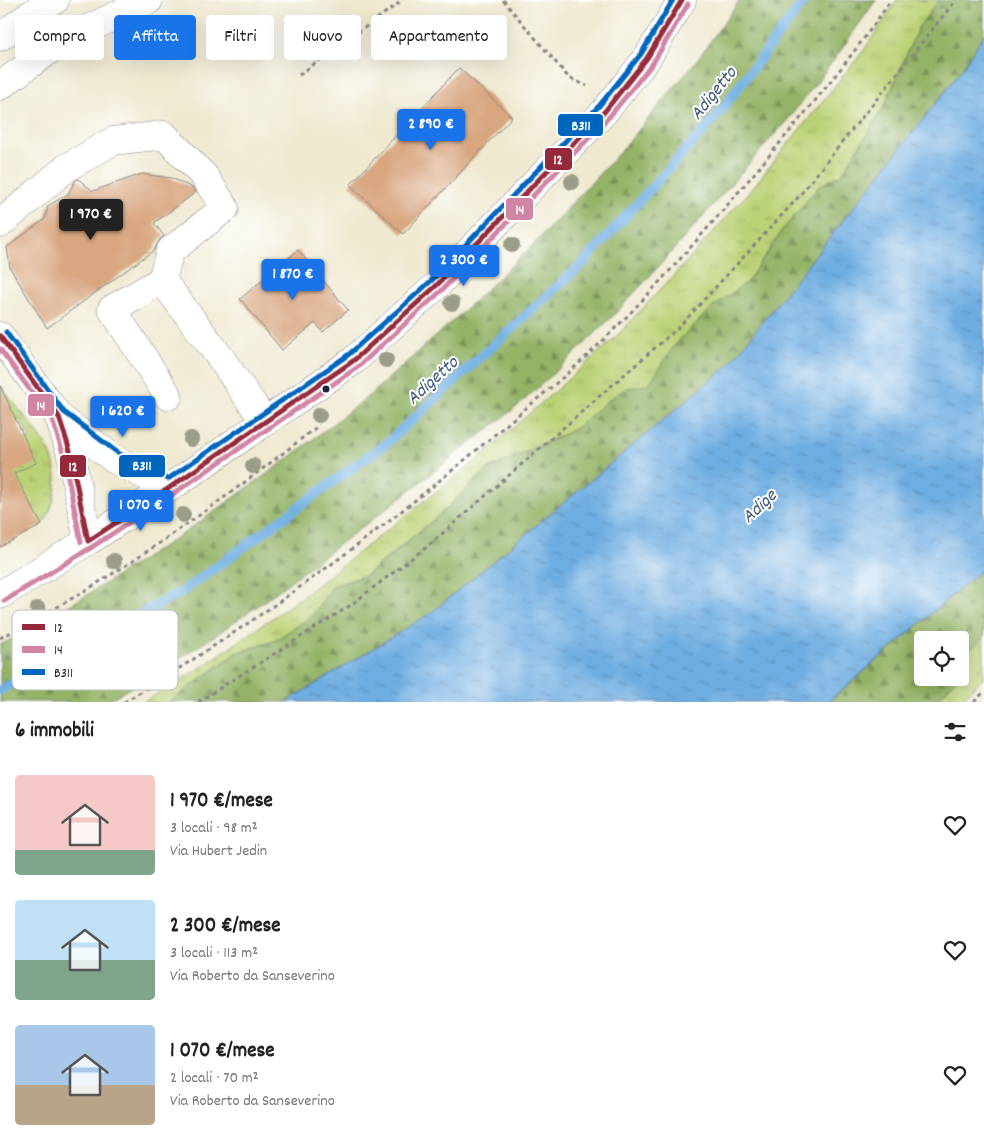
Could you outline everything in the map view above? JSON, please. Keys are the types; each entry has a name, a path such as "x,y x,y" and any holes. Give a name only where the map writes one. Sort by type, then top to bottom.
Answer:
{"main road":[{"path":"0,37 41,7 55,0"},
{"path":"0,86 62,41 149,0"},
{"path":"0,595 169,488 353,361 436,286 605,111 647,58 680,2"},
{"path":"0,224 66,168 113,141 164,136 204,176 225,208 170,251 162,280 112,309 168,396"},
{"path":"162,280 220,357 265,422"},
{"path":"0,336 59,417 114,458 169,488"},
{"path":"59,417 70,451 88,541"}],"path":[{"path":"299,75 403,0"},
{"path":"503,0 569,78 615,98"},
{"path":"178,669 313,578 460,464 585,358 660,281 736,196 847,61 891,0"},
{"path":"198,702 348,607 428,546 680,326 795,201 956,0"},
{"path":"124,702 144,690"},
{"path":"974,702 984,692"}],"green space":[{"path":"740,0 876,0 834,60 789,118 613,316 519,405 263,602 178,659 178,610 62,610 184,533 289,458 371,394 456,318 533,245 622,150 696,61"},
{"path":"897,0 939,0 918,28 884,107 842,174 819,186 782,231 748,281 712,308 677,342 649,384 625,389 606,402 575,429 487,470 444,511 366,575 333,586 311,617 274,641 236,653 170,702 143,702 164,690 178,690 178,682 303,596 479,458 613,340 749,192 864,50"},
{"path":"939,0 984,0 984,34 958,75 728,366 431,613 286,702 170,702 236,653 274,641 311,617 333,586 367,575 444,511 487,470 575,429 606,402 625,389 649,384 677,342 712,308 748,281 782,231 819,186 842,174 884,107 918,28"},
{"path":"0,385 38,434 53,460 56,489 51,508 42,525 11,508 7,449 30,438 20,420 0,430"},
{"path":"984,568 984,677 959,702 829,702"},
{"path":"984,568 984,637 969,650 969,631 914,631 914,686 949,686 936,702 829,702"},
{"path":"12,639 12,690 126,690 105,702 0,702 0,645"}],"water":[{"name":"Adige","path":"984,34 984,568 828,702 286,702 431,613 728,366 958,75"}],"building":[{"path":"459,68 512,117 403,234 350,185"},
{"path":"142,174 171,178 193,188 196,192 154,223 164,236 160,239 154,250 47,328 10,268 7,247 45,219 48,206 68,194 78,179 93,191"},
{"path":"298,250 348,310 323,332 315,323 282,350 240,299"},
{"path":"0,385 36,463 14,473 42,525 0,547"}],"waterway":[{"name":"Adigetto","path":"148,610 183,591 388,442 583,263 715,118 805,0"},
{"name":"Adigetto","path":"0,690 12,684"}],"transit line":[{"name":"B311","path":"6,332 64,412 118,453 168,479 348,355 431,281 599,106 641,54 673,0"},
{"name":"12","path":"88,541 169,488 353,361 436,286 605,111 647,58 682,0"},
{"name":"14","path":"4,601 173,494 358,367 441,291 610,116 653,63 688,4"},
{"name":"12","path":"0,336 59,417 70,451 88,541"},
{"name":"14","path":"0,349 52,420 63,453 81,542"}]}
